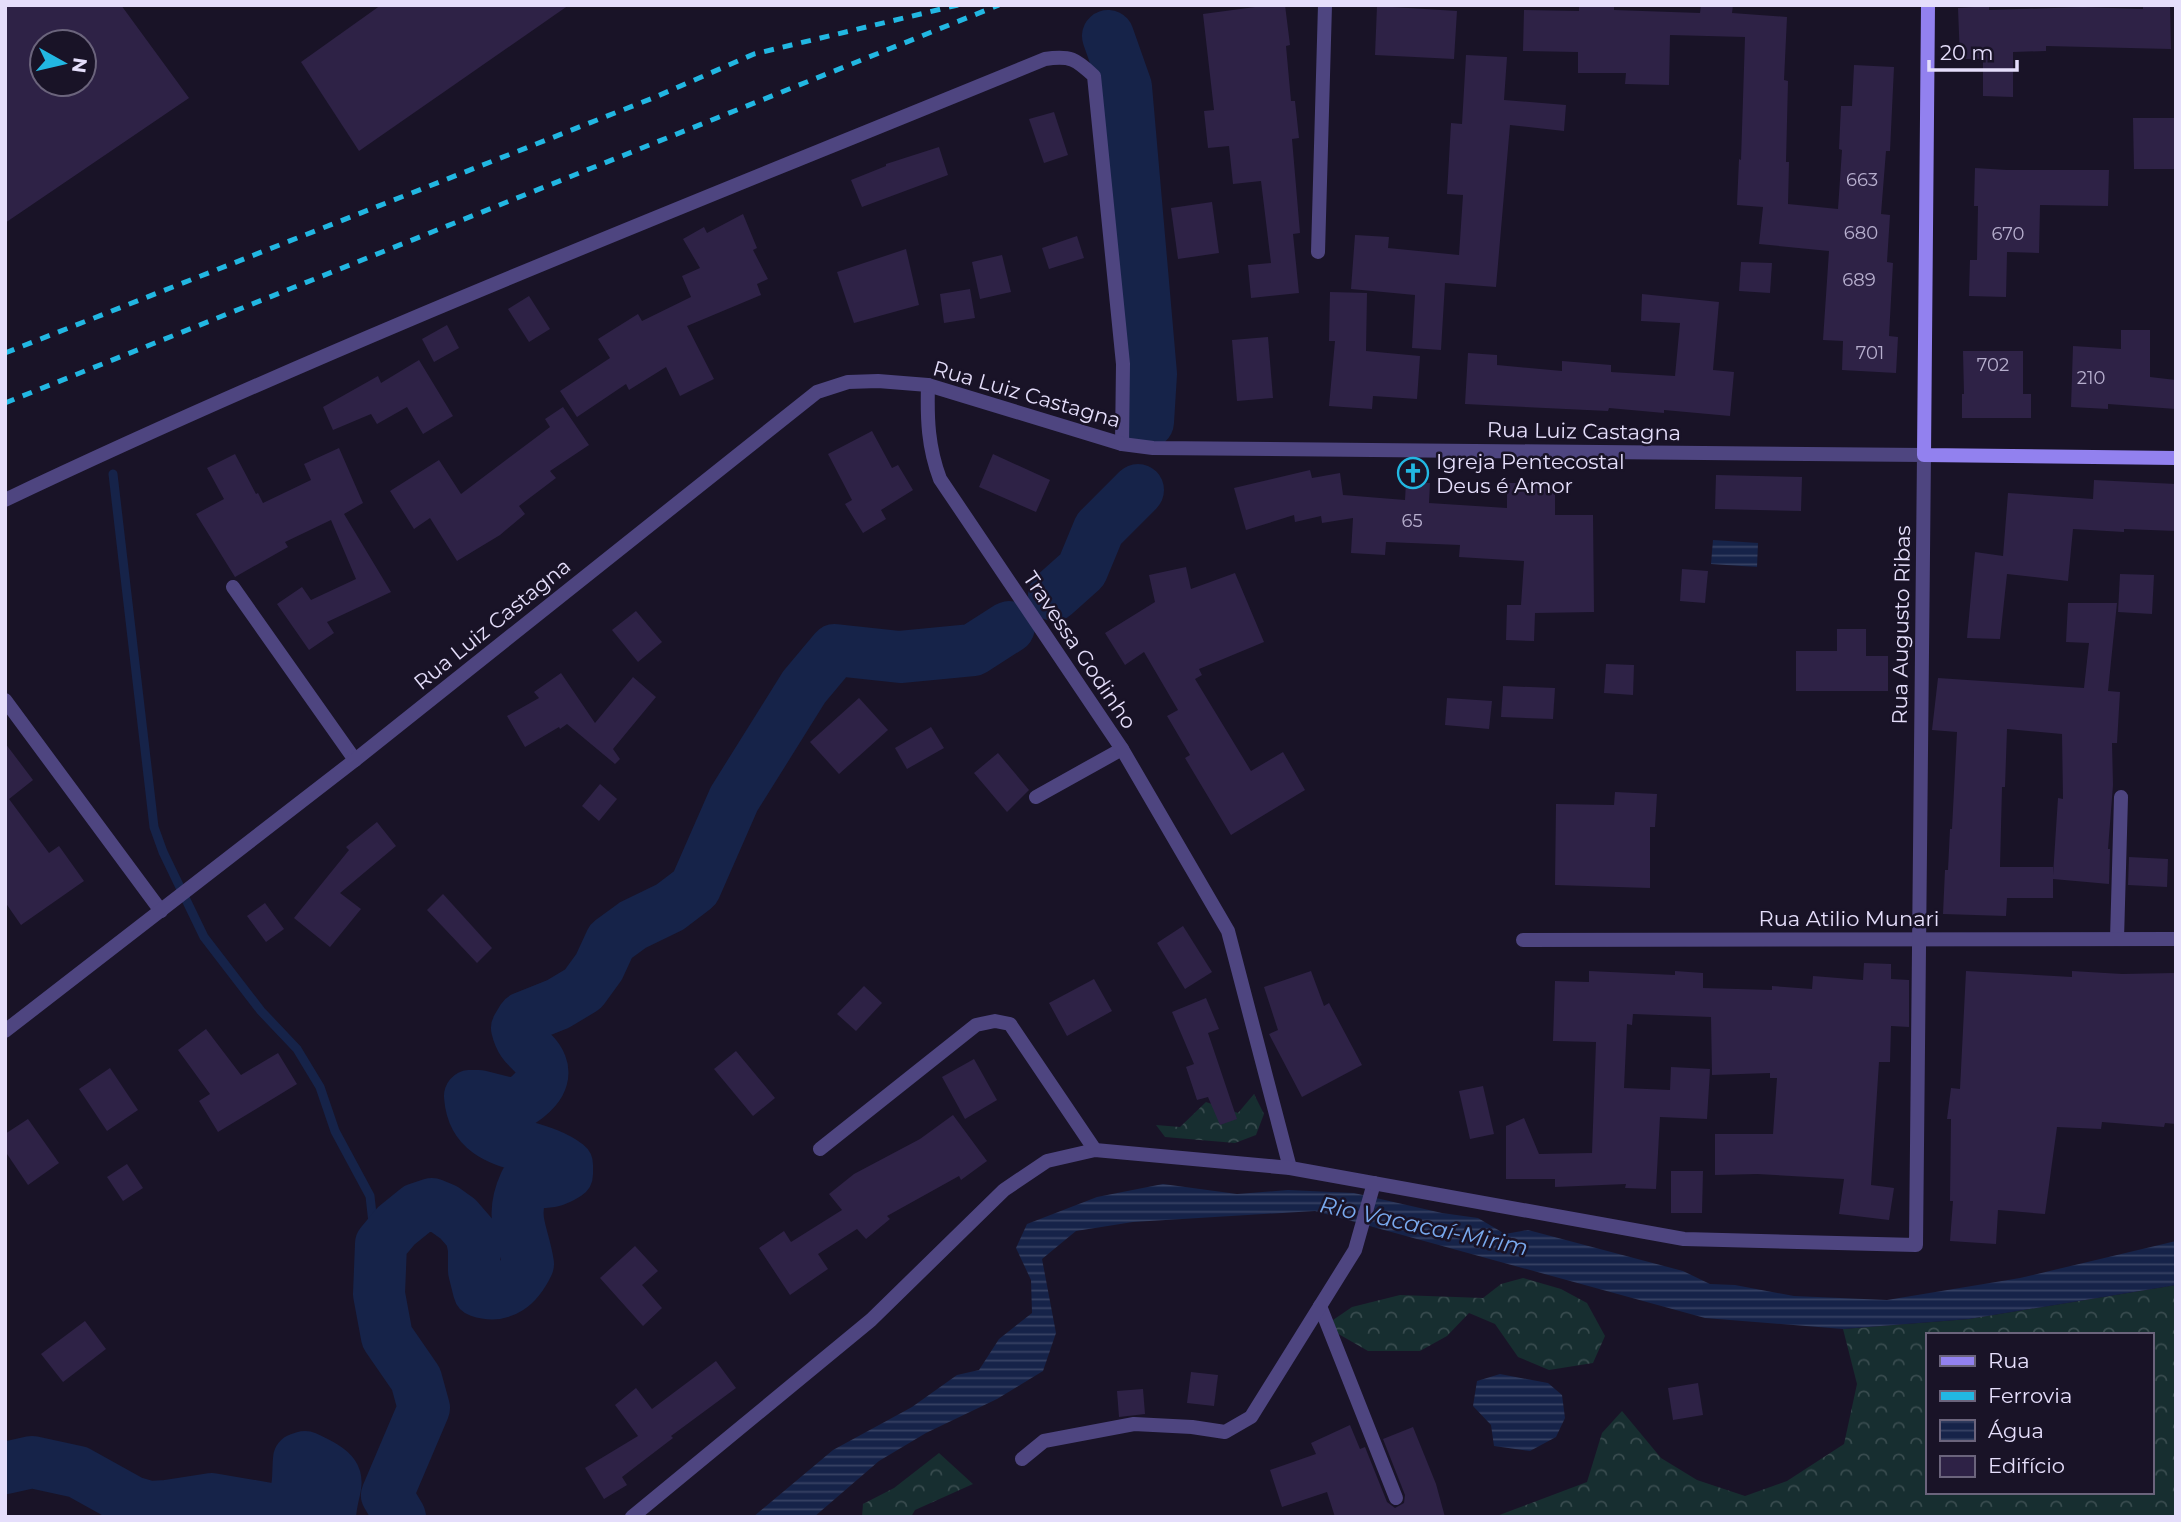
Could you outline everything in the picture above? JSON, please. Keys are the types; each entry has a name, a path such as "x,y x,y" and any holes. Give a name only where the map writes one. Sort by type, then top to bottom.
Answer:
{"street":[{"path":"1318,252 1325,5"},
{"name":"Rua Augusto Ribas","path":"1374,1184 1684,1239 1916,1245 1928,5"},
{"path":"5,500 306,362 1045,59 1061,57 1076,60 1094,76 1123,365 1122,444"},
{"name":"Rua Luiz Castagna","path":"5,1031 355,760 817,392 848,382 878,380 928,385 1122,444 1153,448 2176,458"},
{"name":"Travessa Godinho","path":"928,385 928,434 931,455 940,479 1122,749 1228,931 1290,1168"},
{"path":"233,587 355,760"},
{"path":"5,700 161,911"},
{"path":"1036,797 1122,749"},
{"path":"2117,939 2121,797"},
{"name":"Rua Atilio Munari","path":"1523,940 2176,939"},
{"path":"820,1149 976,1025 995,1021 1010,1024 1095,1150"},
{"path":"632,1517 872,1320 1004,1190 1046,1161 1095,1150 1290,1168 1374,1184 1355,1250 1251,1418 1225,1432 1134,1424 1044,1441 1022,1459"},
{"path":"1320,1306 1396,1498"}],"green space":[{"path":"1254,1094 1264,1114 1256,1135 1235,1143 1165,1137 1156,1125 1180,1127 1206,1102 1238,1113"},
{"path":"1523,1278 1561,1289 1587,1303 1605,1336 1593,1363 1549,1370 1518,1357 1495,1324 1469,1313 1447,1336 1420,1351 1368,1351 1335,1332 1333,1320 1352,1307 1400,1295 1483,1298 1501,1284"},
{"path":"2176,1285 2176,1517 1494,1517 1587,1482 1602,1433 1622,1411 1661,1458 1697,1480 1745,1496 1787,1481 1844,1444 1857,1384 1843,1329 1969,1319"},
{"path":"939,1453 973,1484 915,1510 911,1517 862,1517 863,1504 894,1488"}],"water":[{"path":"1713,540 1758,543 1757,567 1711,564"},
{"name":"Rio Vacacaí-Mirim","path":"1163,1184 1237,1194 1288,1190 1354,1193 1442,1213 1478,1218 1505,1234 1528,1230 1683,1271 1710,1284 1735,1285 1794,1296 1887,1300 2020,1278 2176,1241 2176,1285 1969,1319 1843,1329 1705,1318 1315,1211 1133,1222 1076,1231 1042,1259 1056,1333 1043,1371 997,1399 926,1433 879,1461 814,1517 753,1517 833,1450 912,1407 957,1375 979,1370 999,1339 1032,1313 1031,1280 1016,1248 1027,1224 1097,1197"},
{"path":"1500,1374 1548,1383 1562,1395 1565,1418 1556,1437 1530,1451 1494,1446 1491,1425 1473,1406 1477,1381"}],"building":[{"path":"5,5 121,5 189,98 5,223"},
{"path":"381,5 569,5 359,151 301,62"},
{"path":"1285,5 1290,45 1286,46 1291,101 1295,101 1299,138 1292,139 1300,233 1293,234 1299,293 1251,298 1248,265 1271,263 1261,181 1233,184 1229,146 1208,148 1204,111 1214,110 1203,14"},
{"path":"1579,5 1614,5 1614,10 1700,13 1701,5 1733,5 1732,13 1787,17 1784,80 1788,81 1788,204 1838,209 1842,150 1839,149 1841,106 1852,106 1854,65 1894,67 1890,151 1886,151 1881,214 1890,215 1887,262 1893,263 1889,336 1898,337 1896,373 1842,370 1843,341 1823,340 1829,251 1759,244 1763,207 1737,205 1745,37 1670,35 1669,85 1625,84 1626,73 1578,73 1578,52 1523,51 1524,10 1579,11"},
{"path":"2143,5 2170,5 2171,49 2046,46 2046,51 2013,52 2013,97 1983,96 1983,59 1960,59 1958,8 1989,6 1989,10 2083,7 2143,9"},
{"path":"1377,6 1457,11 1454,59 1375,55"},
{"path":"1466,55 1507,57 1504,100 1566,105 1564,131 1510,125 1496,287 1445,283 1441,350 1412,348 1415,295 1351,289 1355,235 1389,237 1388,248 1459,255 1463,195 1447,194 1451,123 1462,124"},
{"path":"1054,112 1068,155 1044,163 1029,119"},
{"path":"2133,118 2176,118 2176,169 2134,169"},
{"path":"939,147 948,175 862,207 851,180 886,164"},
{"path":"1975,168 2109,170 2108,206 2040,205 2039,253 2007,252 2006,297 1969,296 1970,260 1977,260 1978,206 1974,206"},
{"path":"1212,202 1219,253 1178,259 1171,208"},
{"path":"743,214 757,248 753,250 768,279 757,284 761,295 687,326 714,379 680,396 666,367 629,390 626,384 577,417 560,391 610,358 598,339 638,314 642,321 691,297 682,276 700,268 683,239 704,227 707,233"},
{"path":"1077,236 1084,258 1049,269 1042,248"},
{"path":"906,249 919,305 854,323 837,272"},
{"path":"1002,255 1011,292 980,299 972,262"},
{"path":"1741,262 1772,263 1770,293 1739,291"},
{"path":"970,289 975,318 944,323 940,294"},
{"path":"1330,292 1367,293 1366,351 1420,356 1417,399 1373,396 1372,409 1329,406 1335,341 1329,341"},
{"path":"1642,294 1719,302 1713,370 1734,372 1730,416 1664,410 1664,413 1609,408 1608,411 1465,404 1468,353 1497,355 1497,365 1562,371 1562,361 1611,365 1611,372 1675,376 1680,323 1641,321"},
{"path":"529,296 550,329 529,342 508,309"},
{"path":"447,325 459,348 434,362 422,339"},
{"path":"2121,330 2150,330 2150,377 2176,380 2176,409 2108,404 2108,409 2071,407 2073,346 2121,349"},
{"path":"1268,337 1273,398 1237,401 1232,340"},
{"path":"1963,351 2023,351 2023,394 2031,394 2031,418 1962,418"},
{"path":"419,360 453,416 423,434 407,407 377,424 371,414 333,430 323,407 378,376 381,383"},
{"path":"563,407 589,445 550,471 556,478 519,506 525,514 500,535 457,561 430,518 414,529 390,491 439,460 461,494 550,427 545,419"},
{"path":"872,431 892,468 898,465 913,490 881,510 886,519 863,533 845,504 852,500 828,454"},
{"path":"339,448 363,503 344,514 391,592 327,622 334,633 309,650 277,604 302,587 311,600 356,579 331,520 285,542 288,547 235,577 196,514 224,499 207,468 235,454 263,503 311,480 304,464"},
{"path":"993,454 1050,480 1036,512 979,487"},
{"path":"1310,470 1312,478 1340,473 1343,495 1405,500 1406,482 1430,483 1429,503 1507,508 1507,483 1555,483 1555,515 1593,515 1594,612 1535,613 1534,641 1506,640 1507,605 1521,605 1524,561 1459,557 1460,545 1386,542 1385,555 1351,553 1353,518 1322,523 1321,516 1295,522 1294,515 1246,530 1234,488"},
{"path":"1716,475 1802,477 1801,511 1715,509"},
{"path":"2094,480 2176,484 2176,531 2073,529 2068,581 2007,574 2000,639 1967,638 1975,552 2003,556 2008,493 2093,499"},
{"path":"1186,567 1191,589 1235,573 1264,642 1199,669 1202,675 1195,679 1251,771 1283,752 1305,790 1231,835 1185,758 1190,755 1167,716 1178,710 1144,652 1125,665 1105,633 1155,602 1149,575"},
{"path":"1682,569 1708,571 1705,603 1680,601"},
{"path":"2120,574 2154,575 2152,614 2118,612"},
{"path":"2068,603 2117,603 2108,691 2120,692 2117,743 2112,743 2109,884 2053,879 2053,898 2007,898 2006,916 1943,914 1945,870 1948,870 1952,829 1957,732 1932,730 1938,678 2084,688 2089,643 2066,642","holes":["2007,729 2062,734 2063,799 2058,798 2053,875 2053,867 2000,867"]},
{"path":"636,611 662,642 638,662 612,630"},
{"path":"1837,629 1866,629 1866,656 1888,656 1888,691 1796,691 1796,651 1837,651"},
{"path":"1606,664 1634,665 1633,695 1604,693"},
{"path":"561,673 595,723 633,677 656,697 613,749 620,759 615,764 567,724 525,747 507,716 539,698 534,692"},
{"path":"1503,686 1555,688 1553,719 1501,717"},
{"path":"859,698 888,730 839,774 810,742"},
{"path":"1447,698 1492,701 1489,729 1445,725"},
{"path":"931,727 944,748 907,769 895,748"},
{"path":"5,743 33,780 9,799 49,853 59,846 84,881 21,925 5,902"},
{"path":"998,753 1029,790 1007,812 974,773"},
{"path":"600,784 617,799 599,821 582,806"},
{"path":"1615,792 1657,794 1655,827 1650,827 1650,888 1555,885 1556,804 1614,805"},
{"path":"377,822 396,846 340,893 361,909 330,947 294,918 349,850 346,847"},
{"path":"2129,857 2168,859 2167,887 2128,885"},
{"path":"443,894 492,948 477,963 427,910"},
{"path":"265,903 284,929 266,942 247,916"},
{"path":"1183,926 1212,972 1185,989 1157,943"},
{"path":"1864,963 1891,964 1891,979 1909,980 1909,1027 1891,1026 1890,1062 1879,1062 1871,1185 1894,1188 1889,1220 1839,1214 1844,1179 1757,1174 1715,1175 1715,1134 1773,1134 1777,1078 1770,1078 1770,1073 1712,1075 1711,1017 1633,1014 1632,1025 1627,1024 1624,1088 1670,1090 1671,1067 1710,1069 1707,1119 1660,1117 1656,1189 1625,1188 1626,1184 1555,1187 1555,1179 1506,1179 1506,1126 1524,1118 1539,1154 1592,1153 1596,1042 1553,1041 1555,981 1589,982 1589,971 1675,975 1675,971 1703,973 1703,988 1772,990 1772,986 1812,989 1813,976 1863,980"},
{"path":"1311,971 1324,1006 1329,1003 1362,1065 1302,1097 1269,1034 1278,1030 1264,987"},
{"path":"1966,971 2072,977 2072,971 2176,973 2176,1124 2165,1123 2164,1127 2102,1122 2101,1129 2057,1127 2045,1214 1998,1210 1996,1244 1950,1241 1953,1201 1950,1201 1951,1119 1947,1119 1951,1088 1960,1089"},
{"path":"1094,979 1112,1011 1067,1036 1049,1003"},
{"path":"864,986 882,1003 856,1031 837,1014"},
{"path":"1206,998 1219,1029 1208,1033 1237,1119 1220,1125 1208,1097 1197,1100 1186,1067 1194,1064 1172,1012"},
{"path":"206,1029 241,1075 278,1053 297,1084 218,1132 199,1101 210,1094 178,1050"},
{"path":"736,1051 775,1098 753,1116 714,1069"},
{"path":"974,1059 997,1100 965,1119 942,1077"},
{"path":"110,1068 138,1110 107,1131 79,1089"},
{"path":"1483,1086 1494,1134 1470,1139 1459,1091"},
{"path":"953,1115 987,1161 961,1180 959,1176 887,1216 890,1219 866,1239 857,1229 818,1254 828,1269 790,1295 759,1248 784,1231 791,1242 842,1210 829,1194 854,1174 920,1139"},
{"path":"28,1119 59,1163 28,1185 5,1151 5,1134"},
{"path":"127,1164 143,1188 123,1201 107,1177"},
{"path":"1671,1171 1703,1171 1702,1213 1671,1213"},
{"path":"635,1246 658,1271 642,1285 662,1308 643,1326 600,1278"},
{"path":"85,1321 106,1349 63,1382 41,1354"},
{"path":"716,1361 736,1388 671,1436 673,1438 622,1477 627,1485 604,1499 585,1468 638,1436 615,1405 636,1388 652,1409"},
{"path":"1191,1372 1218,1375 1214,1406 1187,1403"},
{"path":"1698,1383 1703,1415 1673,1420 1668,1388"},
{"path":"1143,1389 1145,1414 1119,1417 1117,1391"},
{"path":"1350,1425 1360,1449 1365,1447 1387,1502 1395,1508 1404,1503 1405,1495 1383,1439 1413,1427 1436,1484 1445,1517 1335,1517 1327,1492 1282,1507 1270,1470 1316,1454 1311,1443"}],"waterway":[{"path":"1108,36 1126,87 1151,374 1148,422"},
{"path":"113,474 154,827 163,852 204,937 261,1011 297,1049 320,1087 335,1131 370,1196 380,1258"},
{"path":"1054,595 1082,570 1099,529 1138,490"},
{"path":"400,1517 387,1495 424,1408 416,1379 387,1337 379,1294 381,1244 396,1226 417,1209 432,1204 458,1219 471,1234 474,1271 479,1291 502,1292 514,1284 524,1272 528,1264 519,1224 520,1195 525,1183 546,1182 567,1174 567,1165 554,1157 494,1135 482,1126 474,1114 470,1096 515,1105 536,1089 542,1078 541,1065 519,1035 517,1028 523,1018 558,1004 583,989 599,967 611,941 633,925 670,907 695,888 734,799 804,687 835,650 900,657 973,650 1009,627"},
{"path":"5,1468 32,1462 78,1472 132,1502 149,1507 212,1499 276,1510 290,1503 294,1497 298,1483 299,1459 305,1457 334,1475 336,1481 330,1517"}],"railway":[{"path":"5,353 653,98 754,54 958,5"},
{"path":"5,403 999,5"}],"place":[{"name":"Igreja Pentecostal Deus é Amor","path":"1413,473"}]}
